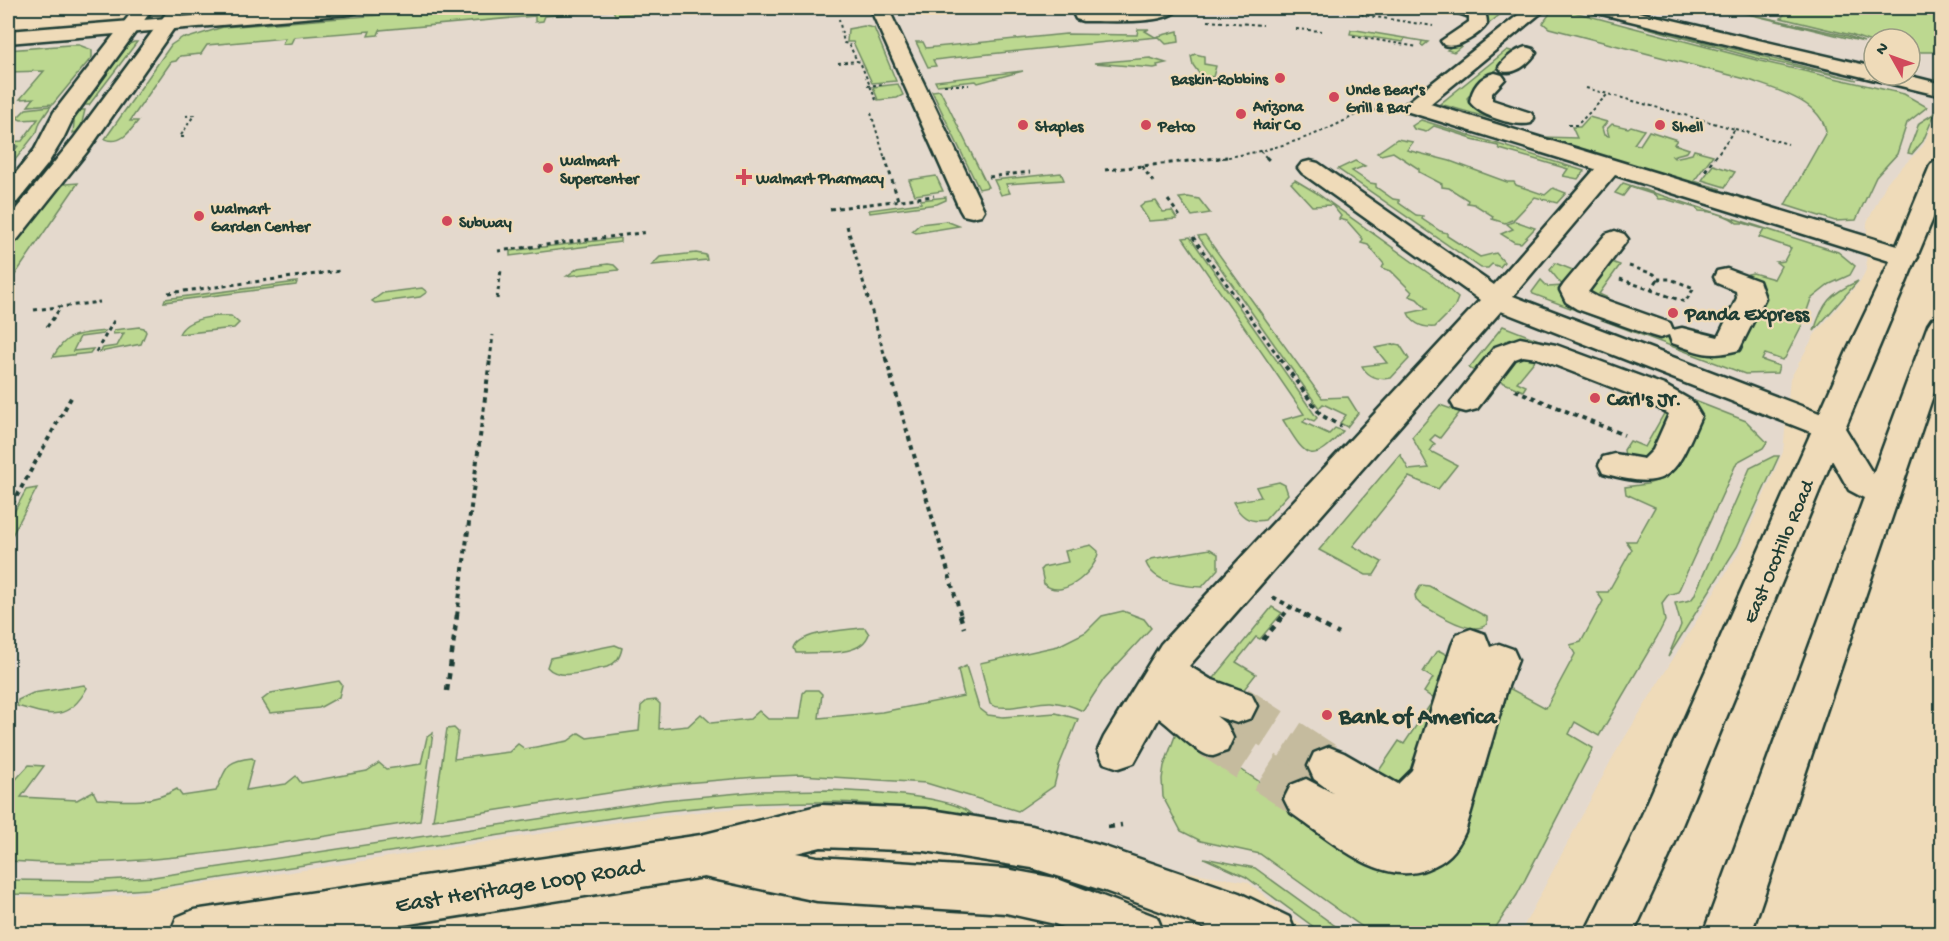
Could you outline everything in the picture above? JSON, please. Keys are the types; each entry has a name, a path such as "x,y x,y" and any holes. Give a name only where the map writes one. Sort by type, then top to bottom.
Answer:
{"main road":[{"path":"8,37 129,14 144,8"},
{"path":"129,14 173,15 350,8"},
{"path":"879,8 972,210"},
{"path":"1083,15 1154,14 1165,12 1170,8"},
{"path":"1446,34 1478,24 1478,14 1462,8"},
{"path":"1538,8 1414,106 1905,257"},
{"path":"1600,8 1862,70"},
{"path":"11,188 45,153 56,135 62,117 129,14"},
{"path":"8,235 82,143 173,15"},
{"path":"1523,118 1490,108 1481,102 1482,91 1526,53"},
{"path":"1922,85 1941,90"},
{"path":"1119,750 1175,655 1496,299 1610,166"},
{"name":"East Ocotillo Road","path":"1608,933 1646,857 1829,428 1905,257 1941,166"},
{"path":"1310,168 1496,299 1829,428 1861,482 1881,493"},
{"path":"1615,239 1574,290 1576,296 1587,303 1714,347 1729,344 1751,298 1749,287 1727,277"},
{"path":"1727,933 1941,325"},
{"path":"1466,402 1500,357 1520,347 1546,351 1653,392 1681,408 1685,416 1660,466 1650,472 1634,471 1615,465"},
{"path":"1485,652 1487,689 1443,832 1438,840 1418,852 1397,854 1386,851 1318,782 1399,804 1414,797 1430,781 1485,652"},
{"path":"1159,682 1190,717 1224,723"},
{"name":"East Heritage Loop Road","path":"194,933 701,856 821,826 925,830 1032,847 1105,869 1239,916 1272,933"},
{"name":"East Heritage Loop Road","path":"701,856 817,879 1006,891 1055,901 1140,933"}],"path":[{"path":"1358,8 1363,15 1394,20 1446,34"},
{"path":"1394,20 1396,16"},
{"path":"839,19 844,43 849,44 857,61 861,62 876,100"},
{"path":"1208,21 1263,26"},
{"path":"1296,28 1322,32"},
{"path":"1353,36 1418,47"},
{"path":"838,63 857,61"},
{"path":"935,87 968,83 969,85"},
{"path":"1586,88 1788,144"},
{"path":"1577,125 1608,94"},
{"path":"1105,170 1260,151 1288,145 1319,134 1368,108 1383,113 1389,107"},
{"path":"871,112 897,200"},
{"path":"184,136 180,137 194,115 186,116"},
{"path":"1704,172 1735,129"},
{"path":"1260,151 1271,162"},
{"path":"1141,165 1153,182"},
{"path":"989,177 1030,172"},
{"path":"830,209 943,195"},
{"path":"1168,200 1181,218"},
{"path":"847,226 964,628"},
{"path":"498,251 648,232"},
{"path":"1193,237 1320,416 1369,439"},
{"path":"1626,265 1654,274 1658,279"},
{"path":"497,299 501,270"},
{"path":"168,293 340,271"},
{"path":"1621,271 1616,277 1685,302 1694,288 1670,279 1658,279"},
{"path":"1651,290 1658,279"},
{"path":"34,310 100,302"},
{"path":"47,327 62,307"},
{"path":"96,352 115,319"},
{"path":"447,691 493,335"},
{"path":"1505,385 1586,417 1633,439"},
{"path":"8,512 73,394"},
{"path":"1272,597 1340,634"},
{"path":"1263,640 1290,607"}],"shaded area":[{"path":"350,8 1941,8 1942,92 1937,113 1923,146 1887,182 1867,223 1866,270 1861,280 1815,334 1790,379 1783,452 1740,550 1614,755 1520,933 1315,933 1286,914 1248,882 1136,863 871,809 783,806 716,810 617,822 291,872 93,899 8,897 8,37"}],"green space":[{"path":"1896,6 1926,9 1941,12 1941,49 1935,52 1922,52 1922,27 1862,27 1862,39 1781,18 1790,8 1818,10"},
{"path":"472,8 648,8 632,9 631,14 615,15 613,10 545,16 543,21 535,22 535,16 380,30 378,35 368,36 370,31 294,37 291,43 282,44 285,38 207,45 201,54 180,56 176,61 171,62 130,121 138,121 131,130 120,139 105,139 171,45 183,37 188,38 223,27"},
{"path":"1472,8 1508,8 1454,52 1447,50 1484,24"},
{"path":"1723,8 1848,36 1862,42"},
{"path":"1551,12 1574,12 1760,61 1862,84 1862,87 1873,87 1904,94 1927,107 1907,123 1897,154 1876,177 1856,220 1835,221 1785,205 1826,132 1822,121 1806,104 1783,92 1749,80 1549,28 1543,23"},
{"path":"1637,25 1857,80 1756,58"},
{"path":"864,26 874,28 896,81 872,83 853,42 847,42 848,29"},
{"path":"1138,29 1149,29 1145,31 1155,37 1178,31 1179,42 1166,44 1159,37 1102,42 933,60 936,66 928,67 916,42 923,42 926,48 1066,34 1137,35"},
{"path":"1351,30 1405,38 1403,42 1350,34"},
{"path":"137,42 89,105 85,105 81,110 85,110 80,131 73,133 75,112 129,44"},
{"path":"79,45 92,50 92,57 53,104 28,106 34,98 20,99 44,71 8,72 8,50"},
{"path":"1507,50 1515,52 1467,98 1472,106 1496,120 1440,104"},
{"path":"1195,54 1204,56 1204,64 1216,66 1213,77 1201,76 1193,65 1191,56"},
{"path":"1150,58 1166,63 1154,68 1094,63"},
{"path":"1023,71 978,83 976,81 937,85 935,81"},
{"path":"898,84 903,95 878,100 873,87"},
{"path":"940,90 988,187 979,189 932,91"},
{"path":"51,106 40,122 37,132 8,169 8,158 18,146 8,146 8,142 22,141 38,119 21,120 17,118 26,109"},
{"path":"1935,113 1923,141 1912,154 1908,153 1919,123"},
{"path":"1589,117 1607,122 1602,128 1604,135 1609,136 1607,129 1612,124 1644,130 1634,144 1640,145 1649,131 1677,140 1674,144 1689,149 1687,152 1672,156 1674,158 1692,154 1694,150 1713,155 1694,181 1721,189 1713,189 1542,137 1577,138 1572,127 1580,127"},
{"path":"1421,120 1584,171 1578,179 1563,176 1568,169 1500,149 1498,146 1472,140 1434,126 1426,132 1414,129 1412,126"},
{"path":"1397,139 1413,142 1407,150 1450,161 1545,195 1553,188 1566,193 1557,203 1535,197 1514,219 1505,223 1492,219 1493,216 1474,204 1467,203 1468,200 1449,188 1442,187 1442,184 1419,172 1419,169 1393,152 1381,155 1377,153"},
{"path":"1355,161 1365,166 1352,171 1370,183 1376,184 1376,187 1393,199 1399,200 1399,203 1416,215 1423,216 1422,219 1447,233 1447,236 1480,257 1496,253 1504,262 1500,267 1492,264 1488,268 1481,268 1338,169"},
{"path":"1713,165 1735,172 1725,187 1702,180"},
{"path":"1061,173 1064,180 1006,184 1010,193 1001,195 994,180"},
{"path":"936,176 943,191 915,195 909,180"},
{"path":"1295,180 1315,192 1438,280 1458,298 1454,308 1435,327 1426,327 1416,323 1408,313 1427,309 1417,299 1409,296 1412,292 1391,271 1382,268 1384,264 1368,245 1361,243 1363,239 1347,221 1339,219 1341,216 1332,205 1312,206 1291,183"},
{"path":"78,183 8,285 8,248 49,190 65,184"},
{"path":"1623,183 1838,252 1855,266 1850,275 1830,284 1811,299 1802,325 1785,358 1782,360 1765,354 1762,360 1779,366 1777,373 1745,374 1533,294 1532,292 1541,280 1548,287 1563,286 1550,270 1555,263 1578,272 1580,304 1711,353 1725,354 1739,349 1755,283 1748,274 1753,273 1774,279 1781,266 1776,262 1784,261 1791,248 1759,237 1764,229 1737,223 1719,214 1699,211 1696,208 1658,199 1655,195 1630,187 1623,196 1615,193"},
{"path":"946,197 946,200 937,204 870,213 869,210 921,203 921,200"},
{"path":"1179,198 1199,199 1210,213 1192,216"},
{"path":"1156,201 1163,212 1172,211 1177,219 1149,221 1140,207 1145,203"},
{"path":"946,221 959,226 916,233 912,231 920,224"},
{"path":"1515,221 1535,228 1521,243 1514,242 1501,234 1513,229 1507,224"},
{"path":"1205,235 1322,398 1348,397 1358,413 1347,427 1340,423 1346,415 1323,404 1319,408 1198,236"},
{"path":"1190,237 1317,418 1314,421 1306,418 1303,422 1329,434 1335,428 1343,431 1323,450 1315,453 1303,449 1283,420 1304,414 1183,238"},
{"path":"620,238 620,242 510,256 510,251"},
{"path":"696,253 706,255 707,260 652,265 660,257"},
{"path":"1609,261 1620,265 1599,294 1608,298 1604,303 1587,293"},
{"path":"614,265 619,270 567,276 578,268"},
{"path":"1858,281 1814,331 1824,306 1829,300"},
{"path":"297,282 296,285 164,302 165,299"},
{"path":"422,288 427,292 420,297 375,303 372,301 383,293"},
{"path":"231,316 239,323 234,328 179,334 194,321 209,317"},
{"path":"1503,326 1746,421 1767,442 1763,448 1737,462 1678,592 1668,595 1662,603 1665,621 1657,637 1599,736 1575,722 1569,734 1593,748 1517,895 1492,933 1371,933 1260,854 1201,841 1181,831 1163,797 1164,766 1178,728 1381,862 1507,687 1546,708 1575,654 1570,645 1581,642 1603,601 1597,592 1608,592 1632,549 1626,541 1636,541 1655,507 1626,494 1625,487 1666,478 1693,420 1545,346 1476,372 1469,368"},
{"path":"144,328 146,332 141,344 100,352 103,348 117,346 124,333 113,334 114,330"},
{"path":"105,331 103,334 80,337 73,351 93,349 90,353 53,357 63,343 74,336"},
{"path":"1400,345 1409,359 1391,378 1374,377 1364,370 1362,366 1387,363 1375,348"},
{"path":"1526,354 1580,370 1577,375 1536,359 1517,382 1526,386 1523,391 1495,379 1512,359"},
{"path":"1615,384 1672,410 1650,462 1625,456 1624,450 1630,441 1645,447 1666,410 1612,388"},
{"path":"1440,405 1460,412 1440,438 1435,435 1430,440 1435,444 1430,451 1457,465 1438,489 1409,477 1353,546 1382,562 1374,575 1366,575 1319,550 1400,454 1409,470 1429,468 1412,437"},
{"path":"1774,456 1779,456 1737,547 1668,657 1681,625 1675,603 1691,600 1694,596 1750,468"},
{"path":"1279,482 1285,485 1288,494 1265,520 1245,517 1233,502 1261,497 1256,487"},
{"path":"37,488 8,543 8,523 26,490"},
{"path":"1091,545 1098,551 1097,558 1079,580 1061,589 1044,584 1041,569 1043,567 1068,562 1065,551"},
{"path":"1210,549 1218,554 1218,569 1202,587 1186,586 1162,579 1150,570 1146,563 1151,559"},
{"path":"1421,585 1429,586 1487,617 1487,624 1472,628 1463,626 1420,604 1415,595"},
{"path":"1272,607 1282,613 1260,639 1256,637 1236,662 1256,674 1238,697 1206,688"},
{"path":"1123,611 1144,619 1151,628 1104,679 1083,711 1051,702 1011,707 990,704 980,663 1058,646 1086,632 1102,616"},
{"path":"865,628 869,634 858,647 850,650 831,653 797,653 795,648 798,643 813,635"},
{"path":"615,645 622,648 620,655 607,667 559,674 547,667 550,658"},
{"path":"1440,651 1449,656 1417,778 1403,787 1372,781 1399,741 1404,744 1434,699 1424,692 1433,678 1423,672 1436,652"},
{"path":"966,666 979,708 988,715 1003,717 1056,713 1078,719 1059,766 1054,786 1018,811 926,783 801,775 661,785 433,820 447,729 454,728 458,732 454,759 509,752 518,744 525,749 568,741 579,733 587,738 639,731 641,706 647,701 656,700 660,704 659,729 688,726 701,714 711,723 750,719 759,711 768,719 799,719 803,693 806,690 818,690 822,694 819,718 882,712 964,696 958,670"},
{"path":"339,681 342,685 339,697 319,708 270,713 262,700 271,693"},
{"path":"84,685 87,688 80,699 72,707 56,714 17,706 18,700 33,693"},
{"path":"433,733 420,821 215,853 111,862 8,861 8,788 29,765 44,766 21,797 77,800 93,791 97,799 138,800 158,797 177,789 182,796 216,791 228,767 243,759 252,758 254,760 246,790 286,784 296,776 301,783 367,771 379,763 386,769 421,764 427,737"},
{"path":"830,790 884,793 929,799 965,809 974,817 903,807 850,803 780,802 728,805 625,816 148,889 63,895 8,894 8,880 90,881 153,877 664,800 761,791"},
{"path":"1204,858 1255,868 1345,933 1322,933 1246,877"}],"tunnel":[{"path":"1237,706 1329,766"},
{"path":"1212,738 1306,799"}],"place":[{"name":"Baskin-Robbins","path":"1280,78"},
{"name":"Uncle Bear's Grill & Bar","path":"1334,97"},
{"name":"Arizona Hair Co","path":"1241,114"},
{"name":"Staples","path":"1023,125"},
{"name":"Petco","path":"1146,125"},
{"name":"Shell","path":"1660,125"},
{"name":"Walmart Supercenter","path":"548,168"},
{"name":"Walmart Pharmacy","path":"744,177"},
{"name":"Walmart Garden Center","path":"199,216"},
{"name":"Subway","path":"447,221"},
{"name":"Panda Express","path":"1673,313"},
{"name":"Carl's Jr.","path":"1595,398"},
{"name":"Bank of America","path":"1327,715"}]}
